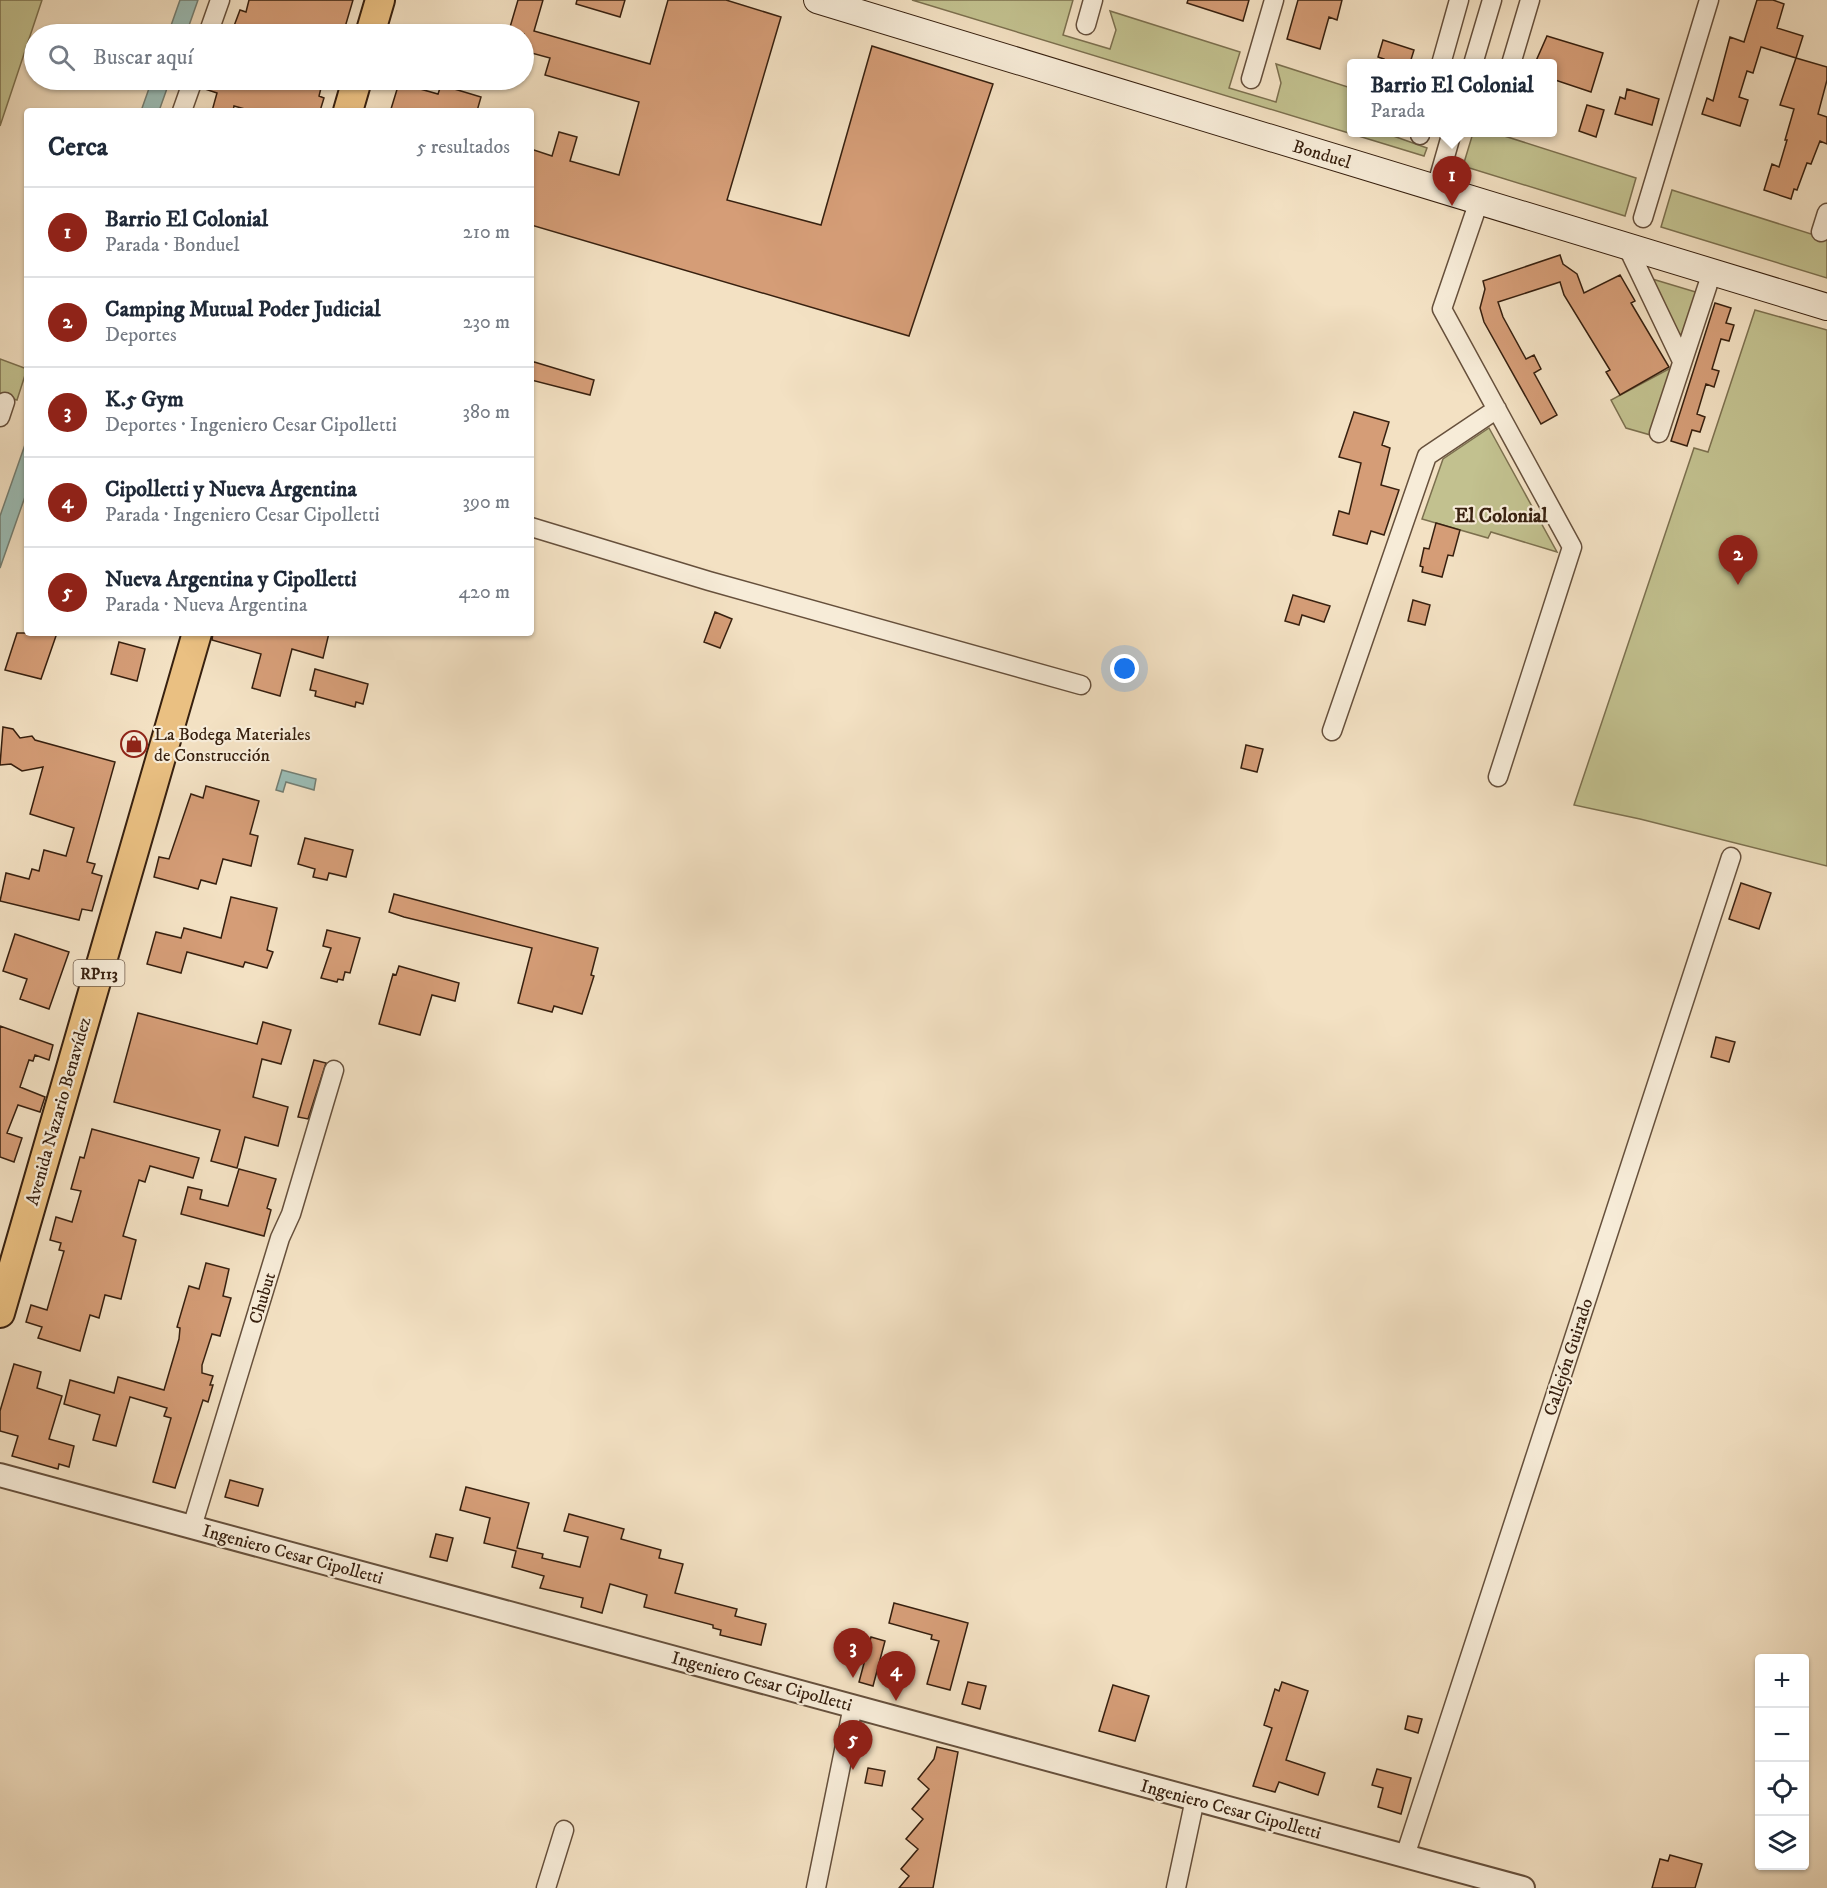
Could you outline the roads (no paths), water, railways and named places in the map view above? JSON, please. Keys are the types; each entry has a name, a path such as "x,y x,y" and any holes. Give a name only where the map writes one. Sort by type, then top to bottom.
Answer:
{"main road":[{"path":"373,24 380,0"},
{"name":"Bonduel","path":"817,0 1827,307"},
{"path":"349,108 354,90"},
{"name":"Avenida Nazario Benavídez","path":"0,1313 196,636"}],"street":[{"path":"212,24 220,0"},
{"path":"1086,25 1093,0"},
{"path":"1251,79 1274,0"},
{"path":"1442,59 1459,0"},
{"path":"1474,59 1491,0"},
{"path":"1512,59 1530,0"},
{"path":"1643,218 1709,0"},
{"path":"183,108 189,90"},
{"path":"1436,188 1451,137"},
{"path":"1479,201 1442,309 1572,548 1498,777"},
{"path":"1821,232 1827,213"},
{"path":"1627,246 1682,361"},
{"path":"1659,433 1712,272"},
{"path":"1332,732 1427,456 1497,409"},
{"path":"534,528 709,581 1081,686"},
{"name":"Callejón Guirado","path":"1406,1856 1731,857"},
{"name":"Chubut","path":"192,1527 334,1070"},
{"name":"Ingeniero Cesar Cipolletti","path":"0,1475 1406,1856 1494,1884 1523,1888"},
{"path":"816,1888 853,1706"},
{"path":"1176,1888 1195,1799"},
{"path":"546,1888 564,1830"}],"water":[{"path":"180,0 198,0 190,24 172,24"},
{"path":"148,90 166,90 160,108 142,108"},
{"path":"24,448 24,500 0,568 0,516"},
{"path":"282,770 316,779 314,790 286,782 283,792 276,790"}],"place":[{"name":"Barrio El Colonial","path":"1452,206"},
{"name":"Camping Mutual Poder Judicial","path":"1738,585"},
{"name":"La Bodega Materiales de Construcción","path":"134,744"},
{"name":"K.5 Gym","path":"853,1678"},
{"name":"Cipolletti y Nueva Argentina","path":"896,1701"},
{"name":"Nueva Argentina y Cipolletti","path":"853,1770"}],"district":[{"name":"El Colonial","path":"1501,515"}]}
